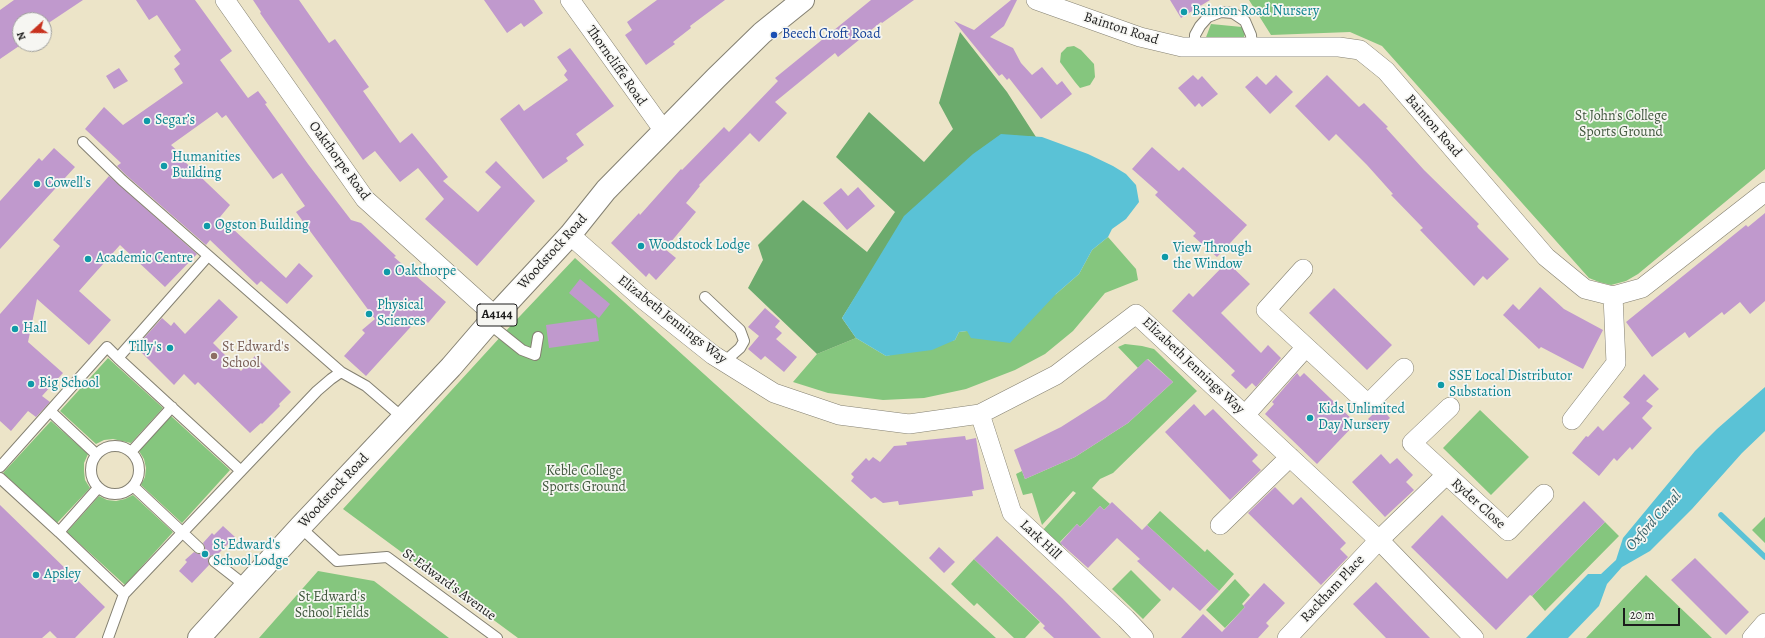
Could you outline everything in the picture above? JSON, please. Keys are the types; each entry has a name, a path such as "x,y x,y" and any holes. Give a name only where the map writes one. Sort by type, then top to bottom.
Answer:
{"main road":[{"name":"Woodstock Road","path":"199,638 402,417 496,323 606,190 762,33 803,0"}],"street":[{"name":"Oakthorpe Road","path":"225,0 364,199 496,323"},
{"name":"Thorncliffe Road","path":"570,0 664,131"},
{"name":"Bainton Road","path":"1036,0 1140,37 1182,47 1340,47 1360,50 1386,72 1546,257 1585,289 1613,296 1642,288 1765,192"},
{"name":"Elizabeth Jennings Way","path":"570,235 644,300 713,355 774,393 839,415 909,424 980,414 1018,396 1056,375 1136,314 1379,540 1473,637"},
{"path":"1303,269 1266,310 1368,404 1404,368"},
{"path":"1572,420 1616,363 1613,296"},
{"path":"1245,415 1306,347"},
{"name":"Ryder Close","path":"1450,407 1412,443 1446,475 1508,531 1544,494"},
{"name":"Lark Hill","path":"980,414 1012,513 1144,638"},
{"path":"1220,525 1290,457"},
{"name":"Ryder Close","path":"1379,540 1446,475"},
{"name":"Rackham Place","path":"1287,638 1379,540"},
{"path":"1752,638 1765,623"}],"lane":[{"path":"1195,47 1195,35 1200,26 1208,17 1221,12 1233,13 1245,21 1251,35 1252,48"},
{"path":"83,142 122,180 342,372 366,386 402,417"},
{"path":"118,358 208,256"},
{"path":"704,297 740,330 744,341 740,348 724,362"},
{"path":"496,323 522,350 535,355 538,337"},
{"path":"0,467 107,348 241,471"},
{"path":"108,638 124,594 317,391 342,372"},
{"path":"131,452 172,407"},
{"path":"50,412 96,454"},
{"path":"111,446 120,446 131,452 138,462 139,471 133,486 126,492 118,494 110,494 98,488 92,478 90,469 96,454 111,446"},
{"path":"0,478 124,594"},
{"path":"133,486 182,533 200,548"},
{"path":"59,532 98,488"},
{"name":"St Edward's Avenue","path":"300,527 337,560 386,557 497,638"},
{"path":"214,561 246,586"}],"green space":[{"name":"St John's College Sports Ground","path":"1249,0 1765,0 1765,169 1638,274 1626,281 1611,285 1599,282 1589,278 1382,46 1350,32 1271,35"},
{"path":"1211,24 1242,27 1245,34 1243,40 1205,40"},
{"path":"960,32 1007,92 1036,137 1001,135 871,272 842,318 856,338 817,354 748,288 763,260 758,245 803,200 867,252 895,212 836,157 869,112 924,162 953,129 939,103"},
{"path":"1074,46 1081,50 1094,64 1095,77 1090,85 1080,88 1060,62 1061,53 1067,47"},
{"path":"1108,237 1136,269 1138,280 1105,293 1073,331 1045,354 1015,370 966,389 924,398 883,400 828,393 793,382 817,354 856,338 886,356 955,340 959,332 967,331 1056,294 1079,274 1092,250"},
{"name":"Keble College Sports Ground","path":"575,258 996,638 518,638 343,509 503,334"},
{"path":"1125,344 1154,349 1197,391 1113,473 1100,479 1092,488 1110,504 1104,510 1100,506 1080,527 1077,524 1060,542 1062,545 1060,547 1043,530 1076,493 1073,491 1042,525 1032,493 1023,495 1016,474 1022,471 1025,479 1075,457 1128,423 1173,382 1148,359 1138,368 1118,347"},
{"path":"108,358 163,408 131,443 113,439 104,440 96,444 60,411"},
{"path":"1480,410 1529,457 1491,495 1443,448"},
{"path":"171,416 230,470 182,523 141,485 145,477 146,468 144,459 139,451"},
{"path":"51,421 88,454 84,463 84,471 85,480 90,488 57,523 3,473"},
{"path":"133,495 173,532 125,585 67,532 99,496 107,500 116,501"},
{"path":"1160,511 1205,552 1207,549 1234,574 1219,591 1147,525"},
{"path":"1765,517 1765,543 1752,530"},
{"path":"1605,522 1619,536 1545,611 1532,596"},
{"path":"974,559 1040,622 1025,638 1014,638 977,603 974,606 951,584"},
{"path":"1131,570 1161,600 1143,619 1112,589"},
{"name":"St Edward's School Fields","path":"318,571 374,581 449,638 259,638"},
{"path":"1646,575 1712,638 1586,638"},
{"path":"1235,579 1250,595 1242,604 1245,607 1225,628 1206,610"}],"water":[{"path":"1001,134 1042,137 1088,154 1113,166 1126,174 1136,185 1139,202 1126,219 1112,229 1108,237 1092,250 1079,274 1056,294 1010,343 971,338 967,331 959,332 955,340 932,350 886,356 856,338 842,318 904,216 973,154"},
{"name":"Oxford Canal","path":"1765,387 1765,431 1742,453 1692,509 1650,551 1622,567 1607,584 1599,606 1568,638 1526,638 1588,574 1601,574 1616,560 1623,538 1695,451 1717,429"}],"building":[{"path":"14,0 83,0 52,21 52,12 12,12 12,51 0,59 0,10"},
{"path":"136,0 195,0 232,51 220,60 248,98 258,91 267,103 265,104 308,164 351,220 361,223 396,256 394,257 446,302 428,323 425,320 422,324 417,320 366,376 344,356 365,333 362,330 375,319 296,212 305,206 282,173 273,179 226,115 222,118 217,112 171,145 186,159 184,161 230,205 220,217 286,278 299,263 313,276 287,304 261,281 257,285 210,240 206,245 126,175 117,166 121,163 85,129 104,107 123,125 183,83 174,69 180,64 174,56 181,50 157,15 149,20"},
{"path":"253,0 299,0 329,43 335,39 369,87 363,91 400,143 412,133 448,177 443,181 478,212 501,187 485,172 496,161 535,201 477,266 425,219 444,199 418,168 400,182 375,151 363,160 260,13 261,12"},
{"path":"484,0 534,0 543,13 524,27 521,23 507,33"},
{"path":"657,0 725,0 690,26 691,28 673,42 675,44 646,65 625,35 632,30 627,22"},
{"path":"871,0 914,0 882,23 881,22 838,57 835,53 775,102 787,113 759,142 750,133 699,185 700,186 686,203 696,212 665,249 676,258 656,280 649,273 646,277 611,243 639,213 640,215 681,169 682,170 724,127 729,132 778,81 775,78"},
{"path":"1011,0 1017,0 1004,26 990,37 1013,48 1021,63 1032,75 1042,67 1057,85 1062,81 1072,94 1041,119 1009,78 1007,80 1002,74 999,76 954,21 974,30"},
{"name":"Bainton Road Nursery","path":"1170,0 1210,0 1181,18"},
{"path":"570,48 614,106 576,134 584,145 566,158 568,161 543,179 500,119 519,104 524,111 568,80 564,75 567,71 557,57"},
{"path":"119,68 128,81 114,89 106,76"},
{"path":"1193,75 1198,80 1202,76 1218,94 1202,107 1199,103 1195,107 1178,88"},
{"path":"1276,75 1293,92 1270,114 1245,87 1257,76 1266,85"},
{"path":"1327,75 1359,107 1364,103 1388,127 1386,128 1424,170 1479,224 1477,226 1478,228 1509,259 1487,280 1483,276 1474,286 1420,230 1423,228 1391,195 1393,194 1367,165 1336,134 1329,141 1295,106"},
{"path":"1152,147 1179,171 1183,167 1247,225 1217,257 1193,236 1196,233 1155,195 1158,192 1132,169"},
{"name":"Cowell's","path":"54,148 75,167 0,249 0,201 39,158 42,161"},
{"path":"109,176 197,254 165,287 120,245 79,291 111,320 89,345 37,299 28,342 63,373 42,396 50,402 36,417 28,411 11,431 0,421 0,314 60,246 53,240"},
{"path":"858,187 875,206 847,230 823,203 841,188 848,196"},
{"path":"1765,213 1765,301 1750,314 1740,302 1724,315 1722,312 1689,338 1685,332 1652,357 1626,322 1746,225 1748,227"},
{"path":"1227,262 1250,284 1221,313 1261,353 1268,345 1281,358 1256,387 1252,383 1246,389 1231,375 1235,371 1172,311 1189,293 1193,297"},
{"path":"580,279 610,304 599,318 569,293"},
{"path":"1540,287 1564,309 1603,330 1583,369 1541,347 1539,349 1503,315 1513,304 1519,310"},
{"path":"1334,288 1392,345 1367,370 1309,313"},
{"path":"219,299 238,317 213,343 241,371 255,356 291,392 279,404 280,406 262,424 261,423 250,433 198,382 195,385 184,374 174,385 136,347 162,318 171,326 174,322 185,334"},
{"path":"765,308 780,321 775,327 782,333 776,339 797,357 784,372 765,356 761,360 748,349 759,336 748,327"},
{"path":"596,318 599,341 549,348 546,325"},
{"path":"1147,359 1173,382 1128,423 1075,457 1025,479 1014,450 1061,427 1105,399"},
{"name":"Kids Unlimited Day Nursery","path":"1297,373 1300,377 1304,373 1356,423 1317,464 1265,414 1274,404 1272,402"},
{"path":"1644,374 1659,389 1646,401 1653,406 1642,418 1652,428 1632,450 1630,447 1617,461 1614,458 1599,476 1572,453 1586,436 1588,437 1598,426 1603,431 1630,403 1623,397"},
{"path":"1194,404 1205,416 1213,409 1258,455 1252,461 1261,470 1230,500 1165,432"},
{"path":"1380,407 1390,418 1378,429 1368,419"},
{"path":"965,436 966,440 976,438 984,489 972,491 973,496 899,505 898,501 883,503 875,497 871,499 851,481 854,477 851,474 866,458 869,461 873,457 880,462 894,446 907,445 906,442"},
{"path":"1381,454 1390,464 1397,458 1413,475 1406,482 1414,490 1385,517 1352,482"},
{"path":"1275,487 1293,505 1301,497 1346,543 1340,549 1348,557 1321,585 1248,513"},
{"path":"1584,501 1605,522 1496,630 1411,547 1442,515 1507,579"},
{"path":"1112,502 1142,530 1147,525 1219,591 1200,611 1173,587 1170,591 1137,561 1140,559 1117,538 1088,568 1060,543 1077,524 1080,527 1100,506 1104,510"},
{"name":"Apsley","path":"0,505 105,607 75,638 57,638 50,631 42,638 0,638"},
{"name":"St Edward's School Lodge","path":"223,526 235,537 217,555 212,555 209,557 209,565 192,583 179,571 187,562 185,560 194,552 198,554 203,553 205,547 203,543 212,533 214,535"},
{"path":"997,536 1062,598 1101,638 1054,638 1043,628 1045,626 974,559"},
{"path":"939,547 955,562 944,573 929,558"},
{"path":"1695,558 1749,612 1726,635 1671,580"},
{"path":"1376,582 1430,638 1386,638 1353,604"},
{"path":"1264,583 1285,603 1266,623 1269,626 1258,638 1181,638 1203,614 1222,632"}],"waterway":[{"path":"1721,515 1765,557"}],"place":[{"name":"Bainton Road Nursery","path":"1184,12"},
{"name":"Beech Croft Road","path":"774,35"},
{"name":"Segar’s","path":"147,121"},
{"name":"Humanities Building","path":"164,166"},
{"name":"Cowell's","path":"37,184"},
{"name":"Ogston Building","path":"207,226"},
{"name":"Woodstock Lodge","path":"641,246"},
{"name":"View Through the Window","path":"1165,257"},
{"name":"Academic Centre","path":"88,259"},
{"name":"Oakthorpe","path":"387,272"},
{"name":"Physical Sciences","path":"369,314"},
{"name":"Hall","path":"15,329"},
{"name":"Tilly's","path":"170,348"},
{"name":"St Edward's School","path":"214,356"},
{"name":"Big School","path":"31,384"},
{"name":"SSE Local Distributor Substation","path":"1441,385"},
{"name":"Kids Unlimited Day Nursery","path":"1310,418"},
{"name":"St Edward's School Lodge","path":"205,554"},
{"name":"Apsley","path":"36,575"}]}
